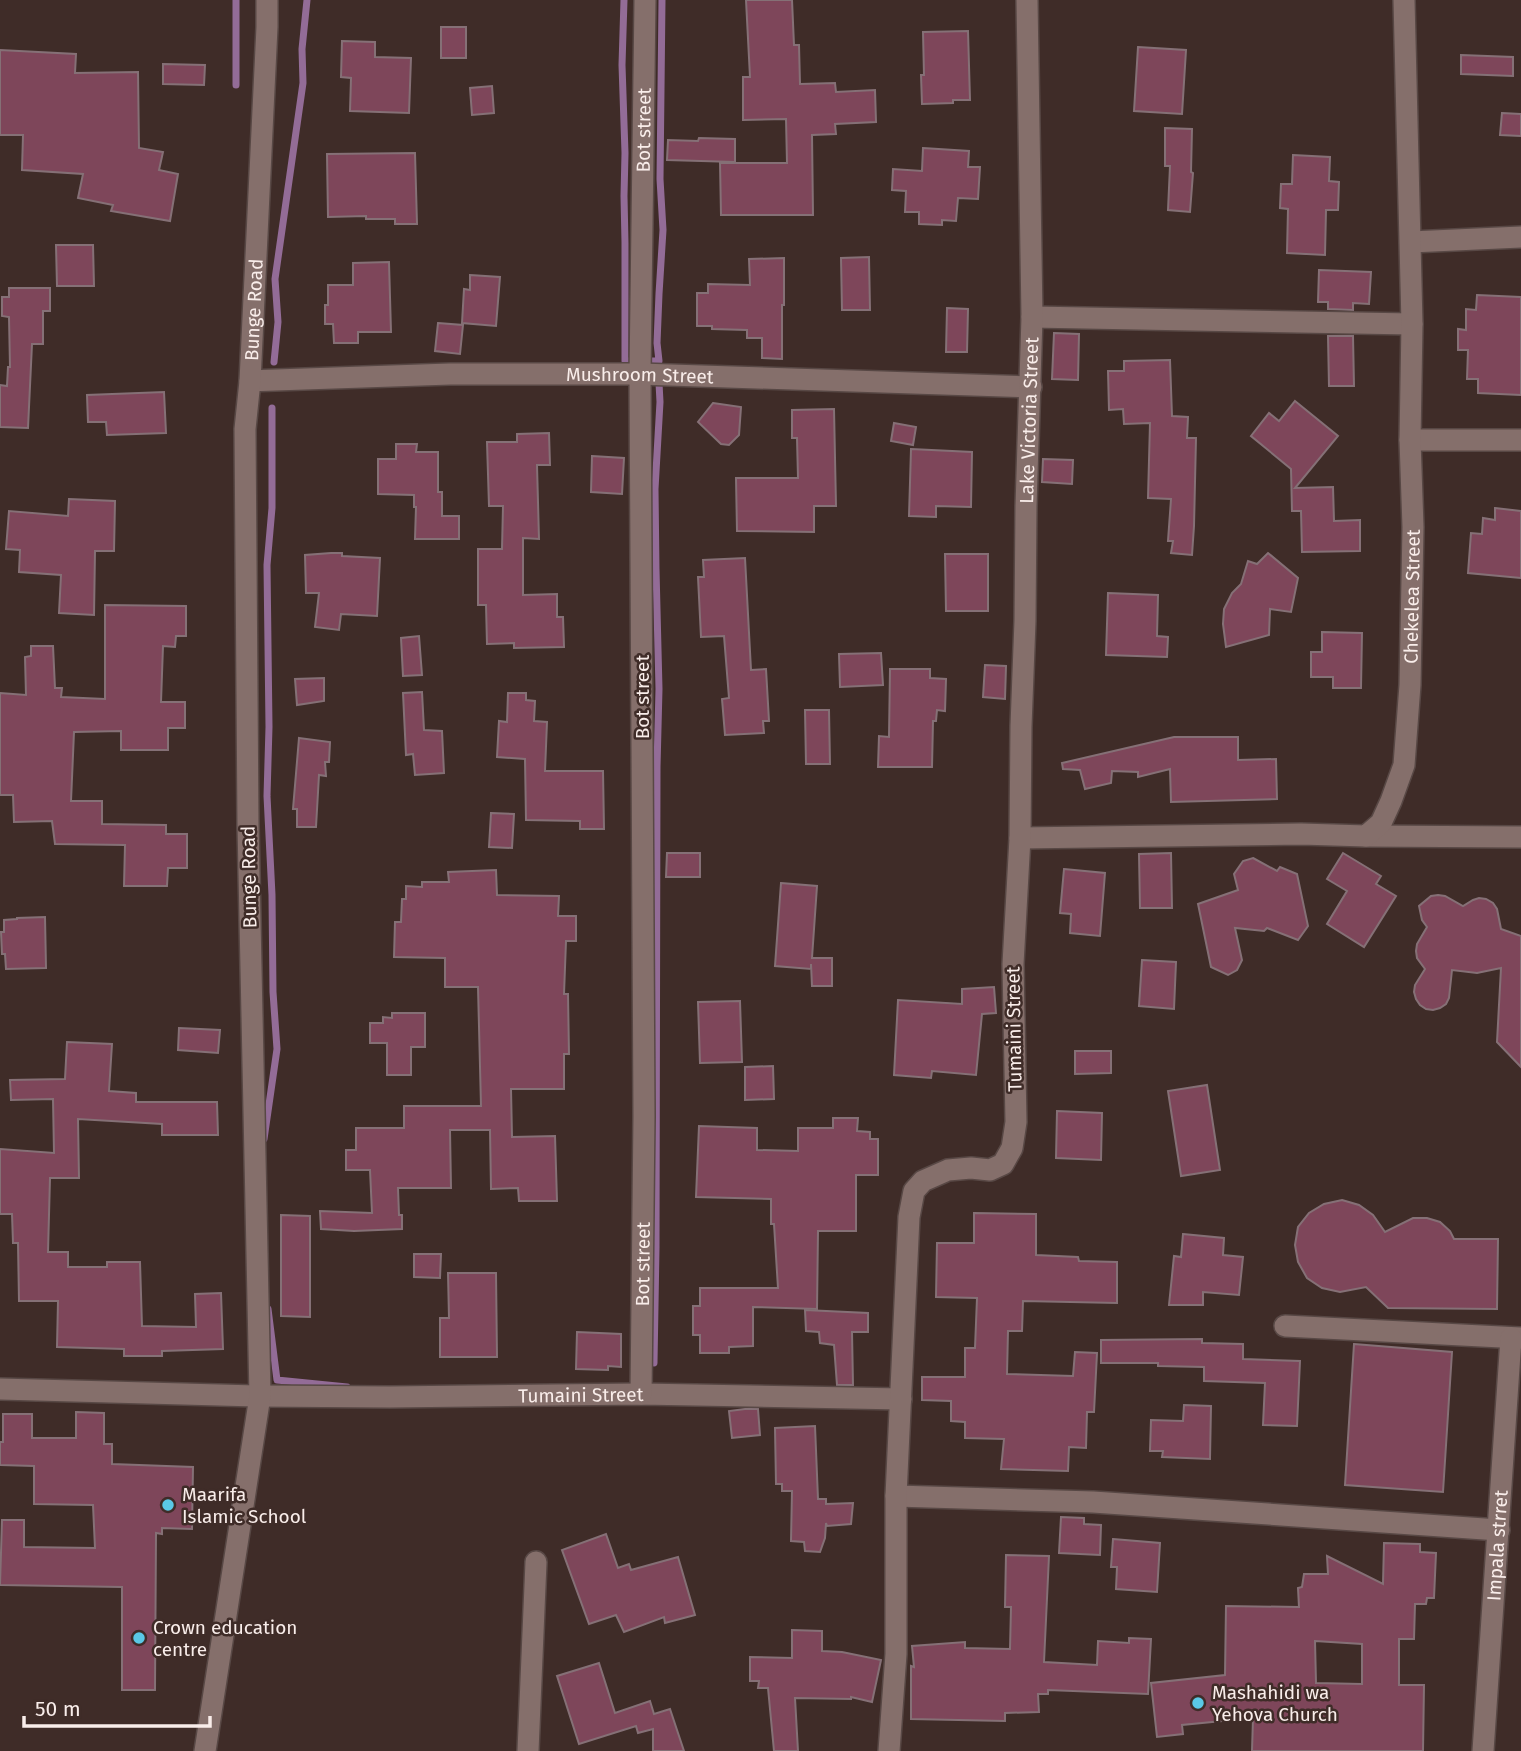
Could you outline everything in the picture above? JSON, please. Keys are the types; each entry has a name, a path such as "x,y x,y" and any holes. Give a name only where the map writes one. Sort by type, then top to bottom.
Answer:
{"street":[{"name":"Bunge Road","path":"205,1751 260,1396 248,811 245,429 250,381 267,0"},
{"name":"Bot street","path":"641,1394 645,1116 640,374 645,0"},
{"name":"Lake Victoria Street","path":"1020,838 1020,726 1032,317 1027,0"},
{"name":"Chekelea Street","path":"1366,836 1381,823 1404,765 1410,685 1413,527 1410,440 1412,324 1404,0"},
{"path":"1411,242 1521,237"},
{"path":"1032,317 1412,324"},
{"name":"Mushroom Street","path":"250,381 450,374 640,374 1031,387"},
{"path":"1410,440 1521,440"},
{"path":"1020,838 1301,834 1521,837"},
{"name":"Tumaini Street","path":"888,1751 896,1654 896,1496 909,1217 914,1191 923,1181 947,1170 990,1170 1003,1164 1012,1148 1016,1122 1013,964 1020,838"},
{"path":"1285,1326 1516,1338"},
{"name":"Impala strret","path":"1483,1751 1516,1338"},
{"name":"Tumaini Street","path":"0,1389 260,1396 641,1394 901,1399"},
{"path":"896,1496 1093,1502 1499,1530"},
{"path":"528,1751 536,1562"}],"building":[{"path":"746,0 792,0 794,45 799,45 800,84 835,83 836,92 875,90 876,122 835,124 836,134 812,135 813,215 721,215 720,163 787,163 786,119 743,120 743,77 750,77"},
{"path":"441,27 466,27 466,58 441,58"},
{"path":"968,31 970,100 922,104 923,32"},
{"path":"342,41 375,42 375,57 411,58 409,113 350,111 351,78 341,77"},
{"path":"1138,47 1186,50 1182,114 1134,111"},
{"path":"0,50 76,54 75,73 138,72 139,148 163,152 159,170 178,174 170,221 111,211 113,205 78,198 83,174 22,170 23,135 0,135"},
{"path":"1461,55 1513,57 1513,76 1461,74"},
{"path":"163,64 205,65 204,85 163,84"},
{"path":"492,86 494,113 472,115 470,88"},
{"path":"1502,113 1521,114 1521,136 1500,135"},
{"path":"1165,128 1192,129 1190,212 1168,210 1170,166 1165,166"},
{"path":"699,138 735,139 735,162 667,160 668,140 698,141"},
{"path":"923,148 969,151 968,167 980,167 978,199 958,198 956,221 942,220 942,225 919,224 919,212 905,212 906,191 892,190 893,169 922,171"},
{"path":"415,153 417,224 395,224 395,219 366,219 366,216 328,217 327,154"},
{"path":"1293,155 1330,157 1329,181 1339,182 1338,210 1326,210 1325,255 1287,253 1288,209 1280,208 1281,184 1292,184"},
{"path":"56,245 93,245 94,286 57,286"},
{"path":"869,257 870,310 842,310 841,258"},
{"path":"784,258 782,359 762,358 762,338 747,338 747,330 697,326 697,293 708,293 708,284 750,285 749,259"},
{"path":"389,262 391,332 358,332 358,343 334,343 333,324 325,324 328,285 353,285 353,263"},
{"path":"1319,270 1371,272 1369,304 1353,303 1353,310 1328,309 1328,302 1318,302"},
{"path":"470,275 500,277 496,326 462,323 464,289 470,290"},
{"path":"9,288 50,288 50,311 43,311 43,344 32,344 28,428 0,427 0,385 7,386 10,367 9,317 2,316 2,297 9,297"},
{"path":"1477,295 1521,297 1521,395 1478,393 1478,379 1467,379 1468,350 1458,350 1458,329 1466,330 1466,309 1476,310"},
{"path":"947,308 968,309 967,352 946,352"},
{"path":"438,323 463,325 460,354 435,351"},
{"path":"1054,333 1079,334 1078,380 1052,379"},
{"path":"1328,336 1353,336 1354,386 1329,386"},
{"path":"1170,360 1172,416 1188,417 1187,438 1196,438 1192,555 1171,553 1173,541 1168,541 1171,499 1148,498 1150,423 1124,424 1123,409 1109,410 1108,371 1124,371 1124,361"},
{"path":"164,392 166,433 107,435 106,422 88,422 87,395"},
{"path":"1295,401 1338,436 1295,488 1333,487 1334,521 1360,520 1360,551 1302,552 1301,511 1292,511 1291,469 1251,436 1269,413 1279,421"},
{"path":"713,403 741,407 739,435 729,445 721,444 698,422"},
{"path":"834,409 836,506 814,506 814,532 737,531 736,478 798,478 797,438 792,438 792,410"},
{"path":"894,423 916,427 913,445 891,441"},
{"path":"549,433 550,465 537,465 539,539 523,538 523,595 557,594 557,617 563,617 564,647 514,648 514,643 487,644 486,605 478,605 478,549 502,549 503,506 489,506 487,442 517,442 517,434"},
{"path":"396,444 417,444 416,452 438,452 438,492 442,492 442,516 459,516 459,539 415,539 414,495 378,494 378,459 396,459"},
{"path":"911,449 972,452 971,507 936,506 936,517 909,516"},
{"path":"592,456 624,458 622,494 591,492"},
{"path":"1043,459 1073,460 1072,484 1042,482"},
{"path":"69,499 115,501 114,551 95,551 94,615 59,613 61,575 19,572 20,550 6,549 9,511 68,516"},
{"path":"1495,508 1521,511 1521,578 1468,573 1471,533 1482,534 1483,518 1495,520"},
{"path":"331,553 380,558 377,616 341,614 339,630 315,627 319,593 306,593 305,555"},
{"path":"1268,553 1298,578 1291,612 1270,609 1269,635 1226,647 1224,609 1232,593 1241,584 1248,561 1257,564"},
{"path":"945,554 988,554 988,611 946,611"},
{"path":"745,558 751,670 766,669 769,721 763,721 764,733 725,735 722,699 729,698 724,636 701,637 698,577 704,577 703,560"},
{"path":"1108,593 1158,595 1157,636 1168,637 1167,657 1106,655"},
{"path":"105,605 186,606 186,636 176,636 175,647 163,646 161,702 185,702 185,728 168,728 168,750 121,750 121,731 74,732 71,801 102,801 102,824 166,825 166,834 187,834 187,868 168,868 167,886 124,886 125,845 55,844 52,821 14,822 13,795 0,795 0,693 26,695 25,657 31,656 31,646 53,646 55,688 62,688 61,697 105,699"},
{"path":"1322,632 1362,633 1361,688 1333,688 1333,677 1311,677 1311,652 1322,652"},
{"path":"419,636 422,675 403,676 401,638"},
{"path":"881,653 883,685 840,687 839,654"},
{"path":"985,665 1006,666 1005,699 983,697"},
{"path":"890,669 930,669 930,678 946,679 945,711 937,710 936,721 933,721 932,767 878,767 879,736 889,737"},
{"path":"324,678 324,701 297,705 295,679"},
{"path":"422,692 424,730 442,731 444,773 415,775 413,754 406,755 403,693"},
{"path":"508,693 526,693 526,700 535,701 534,721 547,722 545,771 603,771 604,829 580,829 580,821 526,820 525,759 497,757 499,721 507,722"},
{"path":"805,710 829,710 830,764 806,764"},
{"path":"1174,737 1238,737 1238,760 1276,759 1277,799 1171,802 1170,769 1138,777 1138,772 1112,771 1111,783 1085,789 1080,770 1063,769 1062,763"},
{"path":"299,738 330,742 329,762 325,762 326,776 319,775 316,827 297,827 297,809 293,809"},
{"path":"491,813 514,814 512,848 489,847"},
{"path":"667,853 700,853 700,877 666,877"},
{"path":"1171,853 1172,908 1140,908 1139,854"},
{"path":"1343,853 1381,876 1376,884 1396,896 1364,947 1327,924 1347,891 1327,879"},
{"path":"1253,858 1277,871 1280,867 1297,874 1308,926 1298,940 1267,928 1264,931 1235,928 1242,960 1237,970 1228,975 1211,967 1198,904 1238,890 1234,874 1243,861"},
{"path":"1064,869 1105,873 1100,936 1070,933 1071,914 1060,913"},
{"path":"496,870 497,895 559,896 558,916 576,916 576,941 566,941 564,994 568,994 569,1054 564,1054 564,1089 511,1089 512,1137 555,1136 557,1201 519,1201 518,1188 491,1189 490,1130 450,1130 451,1188 398,1188 402,1229 321,1229 320,1211 372,1213 370,1170 346,1170 346,1150 356,1150 356,1128 404,1128 404,1106 481,1106 478,987 445,987 445,958 394,957 395,922 401,922 402,899 406,899 406,886 422,887 422,882 449,882 448,872"},
{"path":"781,883 817,886 812,958 832,958 832,986 812,986 811,964 811,969 775,966"},
{"path":"1438,895 1463,906 1479,898 1486,899 1497,909 1501,929 1521,936 1521,1067 1497,1042 1501,968 1477,973 1452,970 1449,998 1440,1008 1426,1009 1416,999 1415,985 1425,969 1417,958 1417,944 1427,927 1422,920 1419,906 1431,896"},
{"path":"45,917 46,968 6,969 1,932 4,932 4,920"},
{"path":"1142,960 1176,962 1174,1009 1139,1006"},
{"path":"994,987 996,1013 982,1014 976,1075 932,1071 931,1078 894,1075 898,1000 962,1004 962,989"},
{"path":"740,1001 742,1062 700,1063 698,1002"},
{"path":"392,1013 425,1013 425,1047 411,1047 411,1075 387,1075 387,1043 370,1043 370,1023 383,1023 383,1017 392,1018"},
{"path":"179,1028 220,1030 218,1053 178,1050"},
{"path":"67,1042 112,1044 109,1091 136,1093 136,1102 217,1102 218,1135 162,1135 162,1124 78,1119 79,1178 50,1178 48,1252 68,1252 68,1267 107,1267 107,1262 140,1262 142,1326 196,1327 195,1294 221,1293 223,1349 162,1351 162,1356 124,1356 124,1349 57,1347 58,1301 19,1301 18,1243 13,1243 12,1214 0,1214 0,1149 54,1153 53,1099 11,1100 10,1080 65,1079"},
{"path":"1075,1051 1111,1051 1111,1073 1075,1074"},
{"path":"773,1066 774,1099 745,1100 745,1067"},
{"path":"1207,1085 1220,1170 1181,1176 1168,1091"},
{"path":"1057,1111 1102,1113 1101,1160 1056,1158"},
{"path":"833,1118 858,1118 857,1131 870,1132 870,1139 878,1139 878,1175 856,1175 856,1231 818,1231 817,1309 753,1307 753,1346 729,1347 729,1353 700,1353 700,1335 693,1335 693,1306 700,1306 700,1288 778,1288 771,1199 696,1197 699,1126 757,1128 757,1150 798,1151 798,1128 833,1128"},
{"path":"1342,1200 1359,1205 1373,1215 1385,1232 1413,1218 1427,1218 1440,1222 1454,1239 1498,1239 1497,1309 1388,1308 1366,1287 1340,1292 1322,1288 1307,1278 1298,1262 1295,1245 1298,1227 1309,1213 1324,1204"},
{"path":"974,1213 1036,1214 1036,1255 1078,1257 1079,1261 1117,1262 1117,1303 1023,1301 1022,1331 1008,1331 1007,1374 1073,1376 1075,1352 1097,1353 1094,1412 1087,1412 1086,1448 1069,1447 1068,1471 1001,1469 1004,1439 965,1438 965,1422 951,1421 951,1401 922,1400 922,1377 965,1377 965,1348 975,1348 977,1298 936,1297 937,1243 974,1243"},
{"path":"281,1215 310,1216 310,1317 281,1316"},
{"path":"1183,1234 1224,1238 1223,1255 1243,1257 1239,1295 1203,1292 1203,1305 1169,1305 1174,1256 1181,1257"},
{"path":"414,1254 441,1254 440,1278 414,1277"},
{"path":"448,1273 496,1273 497,1357 440,1357 440,1318 449,1318"},
{"path":"805,1310 868,1313 868,1332 852,1332 853,1385 837,1385 834,1345 820,1343 819,1332 806,1331"},
{"path":"577,1332 621,1334 621,1367 608,1366 608,1370 576,1369"},
{"path":"1202,1339 1202,1343 1243,1344 1243,1359 1300,1361 1297,1426 1263,1425 1265,1383 1204,1381 1204,1367 1158,1366 1158,1363 1101,1363 1101,1340"},
{"path":"1354,1344 1452,1352 1443,1492 1345,1485"},
{"path":"1184,1405 1211,1406 1210,1459 1162,1457 1163,1451 1150,1451 1151,1420 1183,1421"},
{"path":"758,1409 760,1435 732,1438 729,1411"},
{"path":"76,1412 104,1413 104,1444 112,1444 112,1464 193,1467 192,1529 162,1528 162,1534 156,1533 155,1690 122,1690 122,1587 0,1585 2,1520 24,1520 24,1547 95,1548 93,1505 34,1504 34,1466 0,1465 3,1414 32,1414 32,1438 76,1438"},
{"path":"815,1426 818,1499 826,1499 826,1504 853,1503 851,1524 827,1526 826,1523 820,1552 805,1551 804,1542 791,1541 792,1491 782,1491 782,1484 776,1484 775,1428"},
{"path":"1061,1517 1084,1518 1084,1524 1101,1525 1100,1555 1059,1553"},
{"path":"606,1534 618,1568 629,1564 631,1570 678,1557 695,1615 665,1623 664,1617 624,1632 616,1615 589,1624 562,1550"},
{"path":"1113,1539 1160,1543 1157,1592 1116,1589 1117,1567 1111,1567"},
{"path":"1384,1543 1420,1544 1420,1552 1436,1553 1434,1598 1427,1598 1426,1604 1415,1604 1414,1639 1399,1639 1399,1685 1424,1685 1423,1751 1252,1751 1253,1718 1182,1725 1183,1734 1157,1737 1151,1683 1225,1675 1226,1606 1299,1607 1298,1588 1302,1587 1304,1574 1328,1574 1327,1556 1383,1584","holes":["1315,1641 1362,1644 1362,1684 1316,1683"]},
{"path":"1006,1555 1049,1556 1044,1662 1097,1665 1098,1641 1129,1643 1129,1638 1151,1639 1148,1694 1048,1690 1048,1694 1038,1694 1039,1712 1005,1713 1005,1721 911,1719 911,1666 914,1667 912,1646 965,1642 965,1648 1010,1649 1011,1607 1005,1607"},
{"path":"792,1630 822,1631 822,1651 881,1660 872,1702 851,1697 795,1698 798,1751 774,1751 768,1688 758,1688 759,1681 750,1681 750,1657 792,1658"},
{"path":"599,1663 615,1713 650,1701 654,1714 670,1709 684,1751 653,1751 653,1729 638,1733 636,1726 579,1744 557,1676"}],"waterway":[{"path":"236,0 236,85"},
{"path":"274,362 278,322 275,279 303,83 302,49 307,0"},
{"path":"624,0 622,65 625,153 625,361 659,361 657,343 663,230 660,179 662,0"},
{"path":"654,1363 659,689 655,489 659,383"},
{"path":"264,1139 277,1049 267,796 267,565 272,508 272,408"},
{"path":"268,1309 277,1380 347,1387"}],"place":[{"name":"Maarifa Islamic School","path":"168,1505"},
{"name":"Crown education centre","path":"139,1638"},
{"name":"Mashahidi wa Yehova Church","path":"1198,1703"}]}
